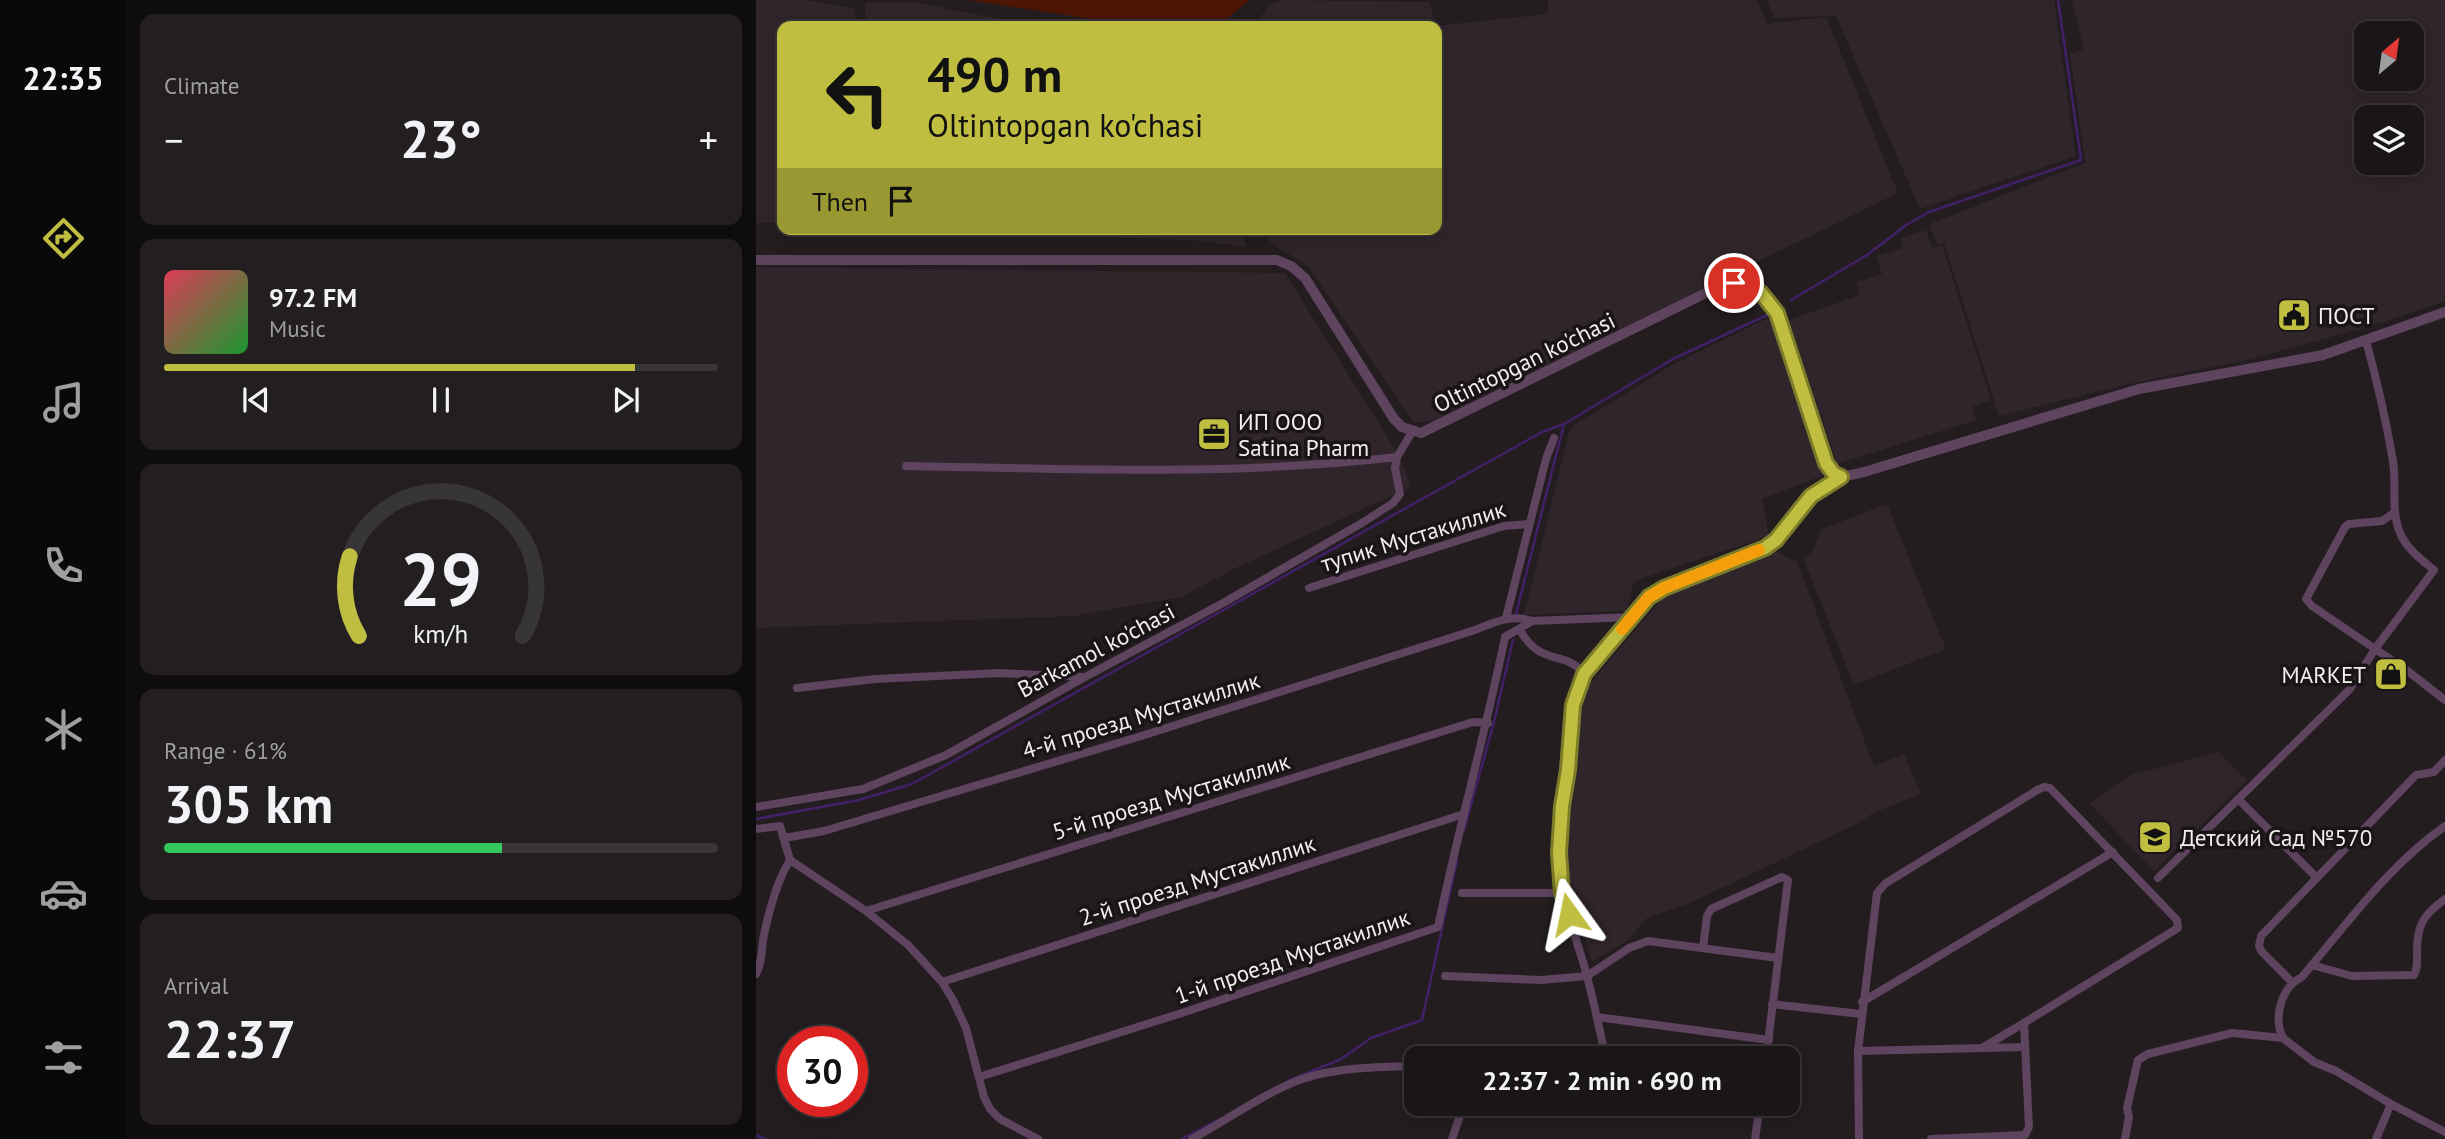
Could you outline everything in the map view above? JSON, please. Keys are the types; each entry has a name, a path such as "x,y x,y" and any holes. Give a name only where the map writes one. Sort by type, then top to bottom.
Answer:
{"street":[{"name":"Oltintopgan ko'chasi","path":"756,260 1277,260 1291,266 1305,278 1394,419 1412,432 1427,432 1722,285 1748,284 1761,293 1777,313 1826,463 1834,474 1841,477"},
{"path":"1603,1046 1587,976 1562,893 1559,853 1562,806 1573,705 1584,674 1649,597 1664,588 1765,548 1776,540 1811,496 1841,477 2139,389 2323,355 2445,312"},
{"path":"2158,878 2350,689 2375,649 2434,570 2411,550 2402,537 2394,513 2393,464 2377,381 2366,341"},
{"path":"906,466 1138,471 1327,465 1397,457 1412,432"},
{"path":"1532,621 1505,637 1502,620 1553,438"},
{"name":"Barkamol ko'chasi","path":"756,807 863,789 946,755 1223,603 1394,503 1400,494 1395,468 1397,457"},
{"path":"2394,513 2382,520 2349,524 2345,527 2306,599 2312,606 2445,700"},
{"name":"тупик Мустакиллик","path":"1309,588 1504,526 1529,524"},
{"path":"1502,620 1519,617 1532,621 1632,617"},
{"name":"4-й проезд Мустакиллик","path":"784,838 824,831 1151,733 1502,620"},
{"path":"1520,630 1530,646 1540,653 1573,663 1584,674"},
{"name":"1-й проезд Мустакиллик","path":"979,1077 1182,1013 1438,927 1454,847 1488,723 1505,637"},
{"path":"797,688 875,679 999,673 1085,677"},
{"name":"5-й проезд Мустакиллик","path":"866,911 1473,722 1488,723"},
{"path":"2292,982 2262,952 2259,940 2416,775 2434,772 2445,760"},
{"path":"1859,1139 1858,1051 1862,1002 1876,901 1881,887 2039,789 2050,788 2177,920 2179,928 1981,1048"},
{"path":"2238,799 2317,877"},
{"name":"2-й проезд Мустакиллик","path":"942,982 1464,814"},
{"path":"756,829 780,826 790,860 866,911 908,945 942,982 966,1028 990,1110 1000,1119 1038,1139"},
{"path":"2445,826 2414,850 2302,977 2292,982 2279,1011 2278,1027 2283,1038 2314,1062 2336,1071 2445,1132"},
{"path":"1862,1002 2113,852"},
{"path":"756,974 783,872 790,860"},
{"path":"1703,948 1707,916 1711,909 1782,877 1788,880 1768,1046"},
{"path":"1462,893 1562,893"},
{"path":"2312,965 2352,976 2414,975 2417,968 2419,927 2426,915 2445,899"},
{"path":"1445,976 1541,980 1587,976 1640,943 1648,941 1778,958"},
{"path":"1772,1004 1861,1014"},
{"path":"1597,1017 1769,1040"},
{"path":"1931,1139 2025,1135 2029,1126 2024,1023"},
{"path":"2125,1139 2129,1117 2127,1108 2136,1066 2142,1056 2232,1033 2283,1038"},
{"path":"1858,1051 2025,1047"},
{"path":"1192,1139 1300,1080 1324,1073 1362,1068 1404,1066"},
{"path":"2376,1139 2391,1104"},
{"path":"1452,1139 1460,1116"},
{"path":"1755,1139 1758,1116"}],"shaded area":[{"path":"756,0 806,0 855,8 856,21 777,21 777,223 756,223"},
{"path":"969,0 1250,0 1223,21 1103,21"},
{"path":"1282,0 1429,2 1435,21 1258,21 1268,6"},
{"path":"1548,0 1757,0 1767,24 1826,17 1898,193 1431,422 1413,422 1308,266 1271,243 1267,235 1442,235 1442,25 1548,14"},
{"path":"1767,0 2054,0 2076,156 1920,209 1836,16 1774,18"},
{"path":"2072,0 2445,0 2445,301 2381,323 2252,359 2124,385 1999,416 1944,243 1936,244 1930,224 2085,163 2070,54 2084,50"},
{"path":"865,3 919,3 1009,21 866,21"},
{"path":"1926,230 1932,248 1942,245 1991,400 1972,406 1976,420 1837,464 1789,320 1860,295 1856,282 1882,274 1876,256 1903,248 1900,238"},
{"path":"1064,235 1244,235 1245,247 1201,241"},
{"path":"756,267 1285,273 1400,457 1411,487 1236,568 1181,597 1074,616 756,628"},
{"path":"1772,316 1824,475 1762,499 1769,536 1634,581 1627,611 1524,615 1570,428 1672,365"},
{"path":"1887,504 1946,649 1854,685 1803,558 1811,554 1822,529"},
{"path":"1774,550 1797,562 1874,766 1904,754 1921,794 1873,813 1855,825 1692,902 1647,918 1628,940 1592,962 1567,883 1563,838 1581,694 1665,595"},
{"name":"Детский Сад №570","path":"2218,752 2247,780 2154,871 2089,803 2131,775"}],"waterway":[{"path":"1791,300 1867,255 1906,225 1929,212 2081,160 2058,0"},
{"path":"756,819 859,800 912,784 1542,432 1564,424 1673,359 1767,315"},
{"path":"1516,614 1564,424"},
{"path":"1464,830 1513,640"},
{"path":"1288,1081 1341,1059 1371,1038 1422,1020 1457,860"},
{"path":"1182,1139 1218,1120"},
{"path":"756,1135 765,1139"}],"slow traffic":[{"path":"1622,629 1649,597 1664,588 1759,550"}],"place":[{"name":"ПОСТ","path":"2294,315"},
{"name":"ИП ООО Satina Pharm","path":"1214,434"},
{"name":"MARKET","path":"2391,674"},
{"name":"Детский Сад №570","path":"2155,837"}],"route":[{"path":"1569,914 1562,893 1559,853 1573,705 1584,674 1649,597 1664,588 1765,548 1776,540 1811,496 1841,477 1834,474 1826,463 1777,313 1761,293 1748,284 1734,283"}]}
